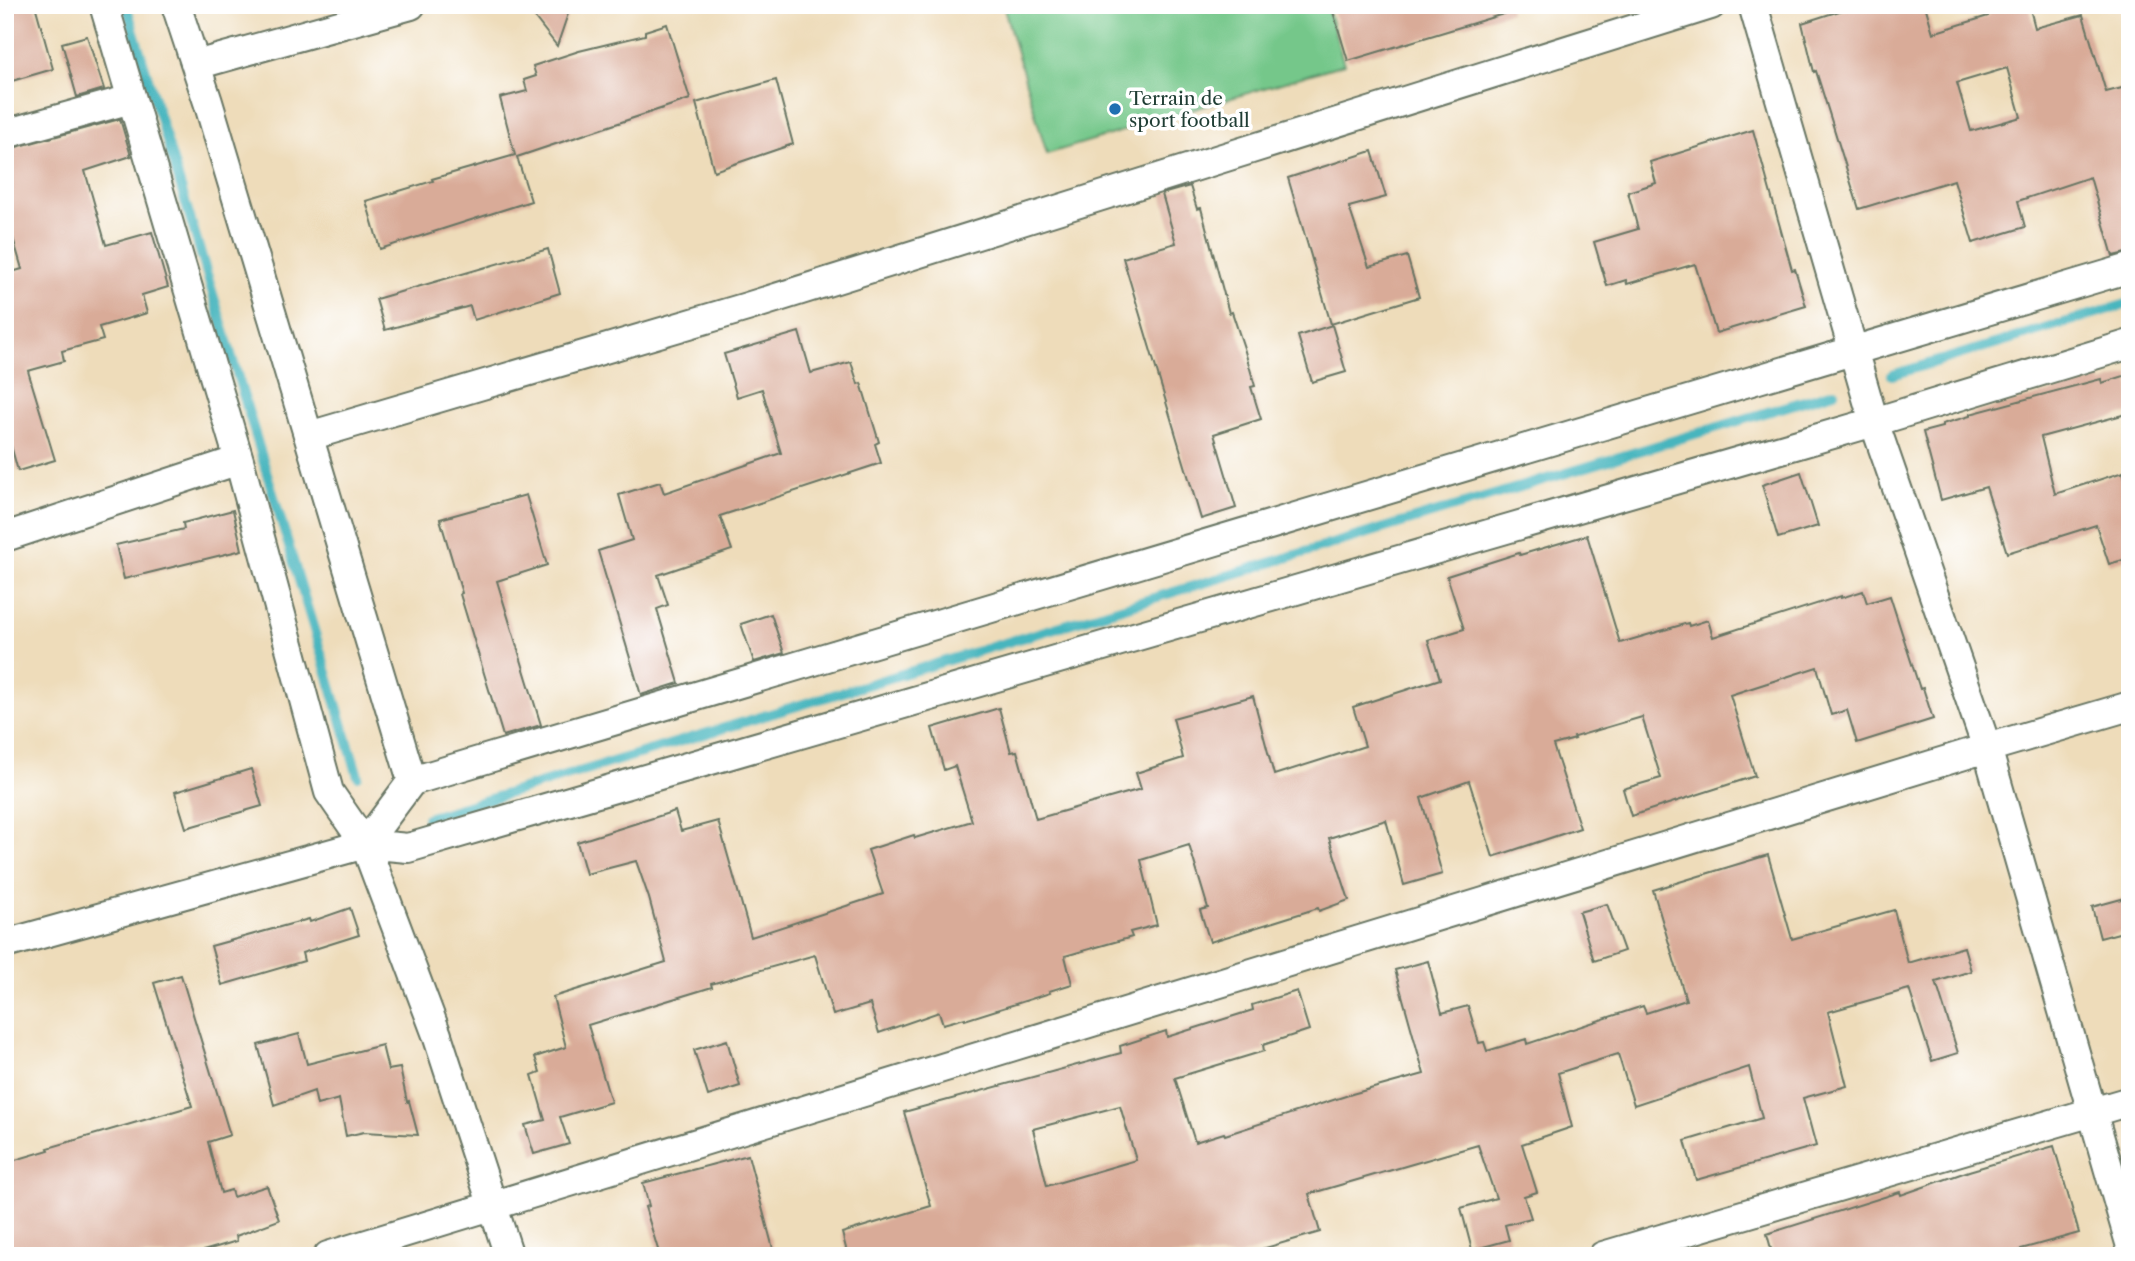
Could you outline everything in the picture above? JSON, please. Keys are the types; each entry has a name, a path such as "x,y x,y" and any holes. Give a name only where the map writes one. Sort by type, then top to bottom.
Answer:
{"street":[{"path":"104,5 239,460 329,792 365,844 438,1035 509,1256"},
{"path":"176,5 197,65 412,781"},
{"path":"197,65 411,5"},
{"path":"309,436 759,303 1711,5"},
{"path":"1754,5 1871,412 1987,748 2130,1243"},
{"path":"5,134 131,99"},
{"path":"365,844 412,781 1856,359 2130,268"},
{"path":"5,944 365,844 408,848 1871,412 2130,344"},
{"path":"5,537 239,460"},
{"path":"328,1256 2130,706"},
{"path":"1603,1256 2130,1101"}],"green space":[{"name":"Terrain de sport football","path":"1003,5 1327,5 1344,64 1047,154"}],"building":[{"path":"5,5 35,5 53,69 12,81 5,59"},
{"path":"525,5 571,5 557,46"},
{"path":"1331,5 1509,5 1510,12 1348,61"},
{"path":"1858,5 1925,5 1933,33 1988,16 1985,5 2029,5 2035,28 2083,15 2106,92 2130,86 2130,252 2113,256 2090,177 2018,201 2025,227 1973,243 1954,180 1859,209 1816,71 1814,72 1802,23","holes":["2007,68 2021,117 1971,131 1957,83"]},
{"path":"667,24 690,99 517,157 531,201 380,249 366,201 515,155 500,98 527,91 524,80 536,76 533,66 579,51 645,35 645,31"},
{"path":"87,36 104,89 77,97 62,43"},
{"path":"776,80 793,144 714,171 696,103"},
{"path":"120,119 131,156 85,171 106,245 152,232 168,287 142,295 147,313 99,327 103,340 62,351 64,361 28,371 55,460 18,471 10,442 5,443 5,274 22,269 5,210 5,150"},
{"path":"1753,130 1792,270 1795,269 1806,306 1716,333 1695,264 1627,284 1626,280 1607,286 1594,242 1638,229 1628,192 1656,183 1650,162"},
{"path":"1372,151 1386,197 1349,207 1369,267 1407,256 1419,297 1331,324 1288,178"},
{"path":"1190,186 1197,209 1201,208 1229,313 1232,312 1244,348 1255,386 1251,387 1261,419 1214,434 1236,508 1201,519 1123,258 1176,243 1162,194"},
{"path":"548,249 560,293 474,320 470,306 385,330 376,299"},
{"path":"1332,325 1346,372 1312,382 1298,336"},
{"path":"799,332 811,373 851,362 858,384 861,383 879,442 875,444 881,463 720,516 732,550 658,575 668,605 657,609 679,683 641,695 598,551 632,540 619,495 660,482 664,493 781,453 762,389 737,397 724,354"},
{"path":"2130,374 2130,413 2041,437 2055,494 2123,472 2125,478 2130,476 2130,558 2109,564 2096,525 2007,553 1986,487 1941,500 1923,432 1942,427 1942,424 1970,414 2101,379 2102,383"},
{"path":"1801,472 1818,526 1778,538 1762,485"},
{"path":"526,495 547,565 497,581 541,725 503,736 440,519"},
{"path":"233,510 242,550 124,579 116,545 184,529 183,523"},
{"path":"1587,535 1620,643 1688,623 1689,626 1708,620 1713,637 1841,596 1863,591 1867,603 1890,596 1920,689 1923,688 1933,719 1857,743 1847,710 1831,715 1817,667 1730,695 1755,776 1631,816 1623,789 1661,778 1642,717 1574,737 1575,739 1553,745 1580,828 1493,857 1469,781 1421,798 1442,874 1404,885 1386,820 1329,838 1349,900 1210,942 1200,910 1208,908 1189,845 1141,860 1157,925 1130,932 1132,937 1065,956 1072,984 965,1020 943,1024 939,1012 879,1033 870,1004 833,1015 815,955 711,984 712,987 588,1025 611,1102 560,1117 569,1144 534,1154 525,1125 545,1120 532,1075 540,1072 535,1057 566,1047 553,997 666,962 636,861 586,874 577,842 675,811 681,831 718,821 751,937 883,894 868,850 972,821 955,766 944,770 932,728 999,708 1011,752 1017,751 1036,819 1141,789 1136,773 1183,758 1173,718 1253,696 1274,775 1365,746 1353,707 1440,679 1428,640 1464,629 1447,576"},
{"path":"771,614 784,653 754,662 741,624"},
{"path":"251,769 262,806 186,828 175,792"},
{"path":"1768,855 1792,939 1894,910 1908,963 1964,947 1971,971 1936,982 1958,1053 1932,1061 1909,989 1828,1012 1847,1086 1803,1098 1816,1146 1696,1180 1685,1141 1762,1118 1749,1067 1634,1105 1618,1054 1558,1073 1572,1127 1522,1144 1537,1192 1524,1196 1531,1218 1505,1225 1509,1240 1472,1250 1461,1208 1496,1198 1478,1145 1309,1194 1320,1232 1238,1256 848,1256 842,1233 931,1206 904,1112 1121,1053 1120,1046 1166,1031 1167,1037 1253,1010 1252,1005 1297,991 1309,1030 1263,1045 1264,1051 1175,1078 1195,1142 1424,1074 1395,970 1428,961 1442,1013 1468,1006 1479,1043 1484,1042 1487,1051 1526,1039 1527,1044 1643,1006 1646,1013 1686,1000 1653,890","holes":["1120,1106 1136,1160 1047,1186 1033,1129"]},
{"path":"2125,898 2130,930 2100,938 2092,907"},
{"path":"1607,904 1624,951 1594,961 1579,912"},
{"path":"350,908 359,935 302,953 304,961 222,985 211,946 309,919 310,922"},
{"path":"181,975 230,1135 208,1142 221,1193 231,1190 233,1197 267,1186 279,1220 236,1236 237,1241 186,1256 5,1256 5,1163 192,1106 154,983"},
{"path":"299,1034 307,1064 382,1045 388,1070 400,1068 418,1135 364,1132 346,1136 339,1099 317,1105 314,1091 274,1105 258,1045"},
{"path":"727,1040 740,1086 708,1096 694,1050"},
{"path":"2054,1146 2079,1233 2021,1249 2023,1256 1773,1256 1767,1234"},
{"path":"748,1155 775,1256 660,1256 645,1207 649,1206 643,1183"}],"waterway":[{"path":"126,5 358,776"},
{"path":"1892,375 2130,303"},
{"path":"427,818 1834,392"}],"place":[{"name":"Terrain de sport football","path":"1115,109"}]}
